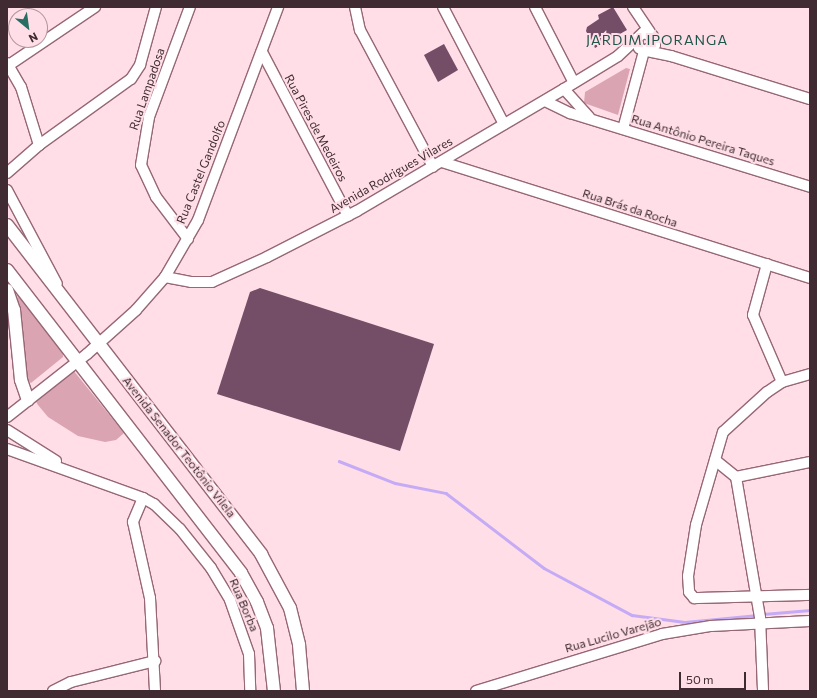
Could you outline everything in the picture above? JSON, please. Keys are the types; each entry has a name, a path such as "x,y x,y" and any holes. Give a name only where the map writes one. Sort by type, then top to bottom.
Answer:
{"main road":[{"name":"Avenida Senador Teotônio Vilela","path":"7,225 98,344 214,490 271,569 294,624 303,691"},
{"path":"7,270 79,361 248,584 267,628 274,691"},
{"path":"7,290 14,310 21,380 28,400"}],"street":[{"path":"40,144 29,110 8,64 95,7"},
{"path":"7,174 40,144 135,75 156,7"},
{"name":"Rua Lampadosa","path":"188,239 156,196 141,165 149,117 190,7"},
{"name":"Rua Castel Gandolfo","path":"7,417 79,361 136,310 165,277 188,239 262,52 278,7"},
{"path":"355,7 360,30 437,164"},
{"path":"443,7 504,124"},
{"path":"536,7 574,83"},
{"path":"633,7 646,38 671,56"},
{"path":"624,129 646,38"},
{"path":"644,51 646,38"},
{"name":"Avenida Rodrigues Vilares","path":"165,277 191,282 212,282 348,216 545,101 646,38"},
{"path":"644,51 671,56 810,99"},
{"name":"Avenida Rodrigues Vilares","path":"618,56 644,51"},
{"name":"Rua Pires de Medeiros","path":"262,52 348,216"},
{"name":"Rua Antônio Pereira Taques","path":"564,89 589,117"},
{"name":"Rua Antônio Pereira Taques","path":"545,101 570,113 589,117 810,187"},
{"name":"Rua Brás da Rocha","path":"437,164 810,278"},
{"path":"7,190 67,304"},
{"path":"767,264 753,315 782,382"},
{"path":"810,374 782,382 729,424 720,442 693,539 689,592 698,598 758,600 810,595"},
{"path":"7,430 41,453 88,477"},
{"path":"7,449 88,477"},
{"path":"715,460 736,477 761,620 763,691"},
{"path":"736,477 810,462"},
{"name":"Rua Borba","path":"88,477 143,498 154,504 191,542 230,600 250,654 250,691"},
{"path":"143,498 133,522 150,598 155,691"},
{"name":"Rua Lucilo Varejão","path":"476,691 642,639 711,626 761,620 810,621"},
{"path":"53,691 66,683 154,661"}],"shaded area":[{"path":"626,68 630,69 618,115 584,103 585,92"},
{"path":"17,291 62,344 63,357 31,383 24,377"},
{"path":"73,370 124,433 116,440 105,442 78,436 48,417 38,405 35,400"}],"building":[{"path":"613,7 627,30 595,48 586,31 587,27 599,19 598,15"},
{"path":"444,44 458,70 438,82 424,55"},
{"path":"260,288 434,344 400,451 217,394 250,292"}],"waterway":[{"path":"339,461 395,483 446,493 544,568 632,615 685,622 758,615"},
{"path":"763,614 810,610"}],"district":[{"name":"JARDIM IPORANGA","path":"657,40"}]}
